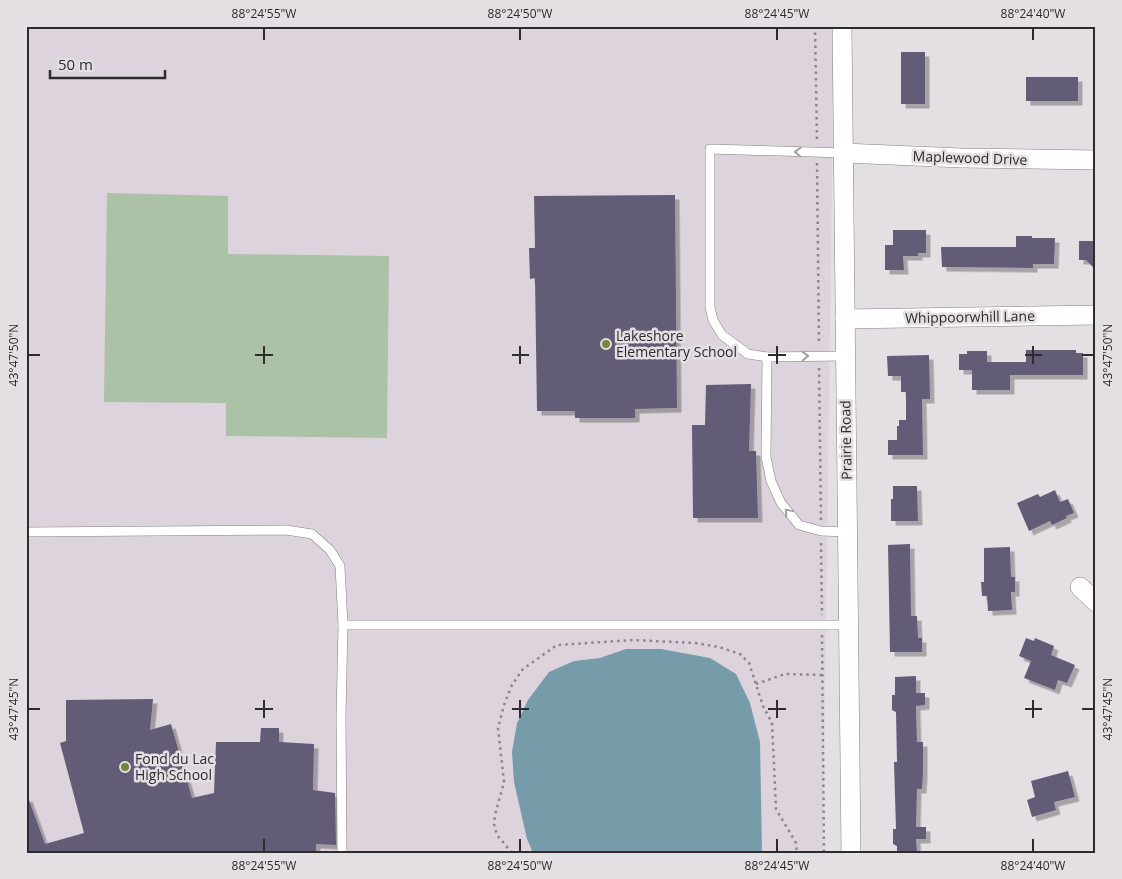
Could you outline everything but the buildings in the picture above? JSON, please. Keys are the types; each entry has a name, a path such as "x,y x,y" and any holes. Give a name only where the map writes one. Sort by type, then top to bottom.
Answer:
{"street":[{"name":"Prairie Road","path":"842,26 852,853"},
{"name":"Maplewood Drive","path":"843,153 962,158 1096,160"},
{"name":"Whippoorwhill Lane","path":"845,319 1096,315"},
{"path":"1080,587 1096,602"}],"lane":[{"path":"843,153 710,149 710,306 713,320 722,335 748,354 767,357 845,356"},
{"path":"767,357 766,457 771,481 781,503 799,525 821,531 847,532"},
{"path":"26,532 286,530 312,534 330,550 340,566 344,625 341,716 342,853"},
{"path":"344,625 849,625"}],"path":[{"path":"815,26 824,853"},
{"path":"512,853 497,835 494,824 504,782 498,728 512,685 523,669 557,646 634,640 719,646 740,654 749,663 763,706 772,723 776,809 796,843 797,853"},
{"path":"756,684 785,674 823,675"}],"shaded area":[{"path":"26,26 834,26 823,853 26,853"}],"green space":[{"path":"107,193 228,196 228,254 389,256 387,438 226,436 226,403 104,402"}],"water":[{"path":"626,649 661,649 710,658 736,674 750,703 760,742 762,853 533,853 527,839 514,782 512,752 517,723 528,700 549,672 574,661 600,658"}],"place":[{"name":"Lakeshore Elementary School","path":"606,344"},
{"name":"Fond du Lac High School","path":"125,767"}]}
